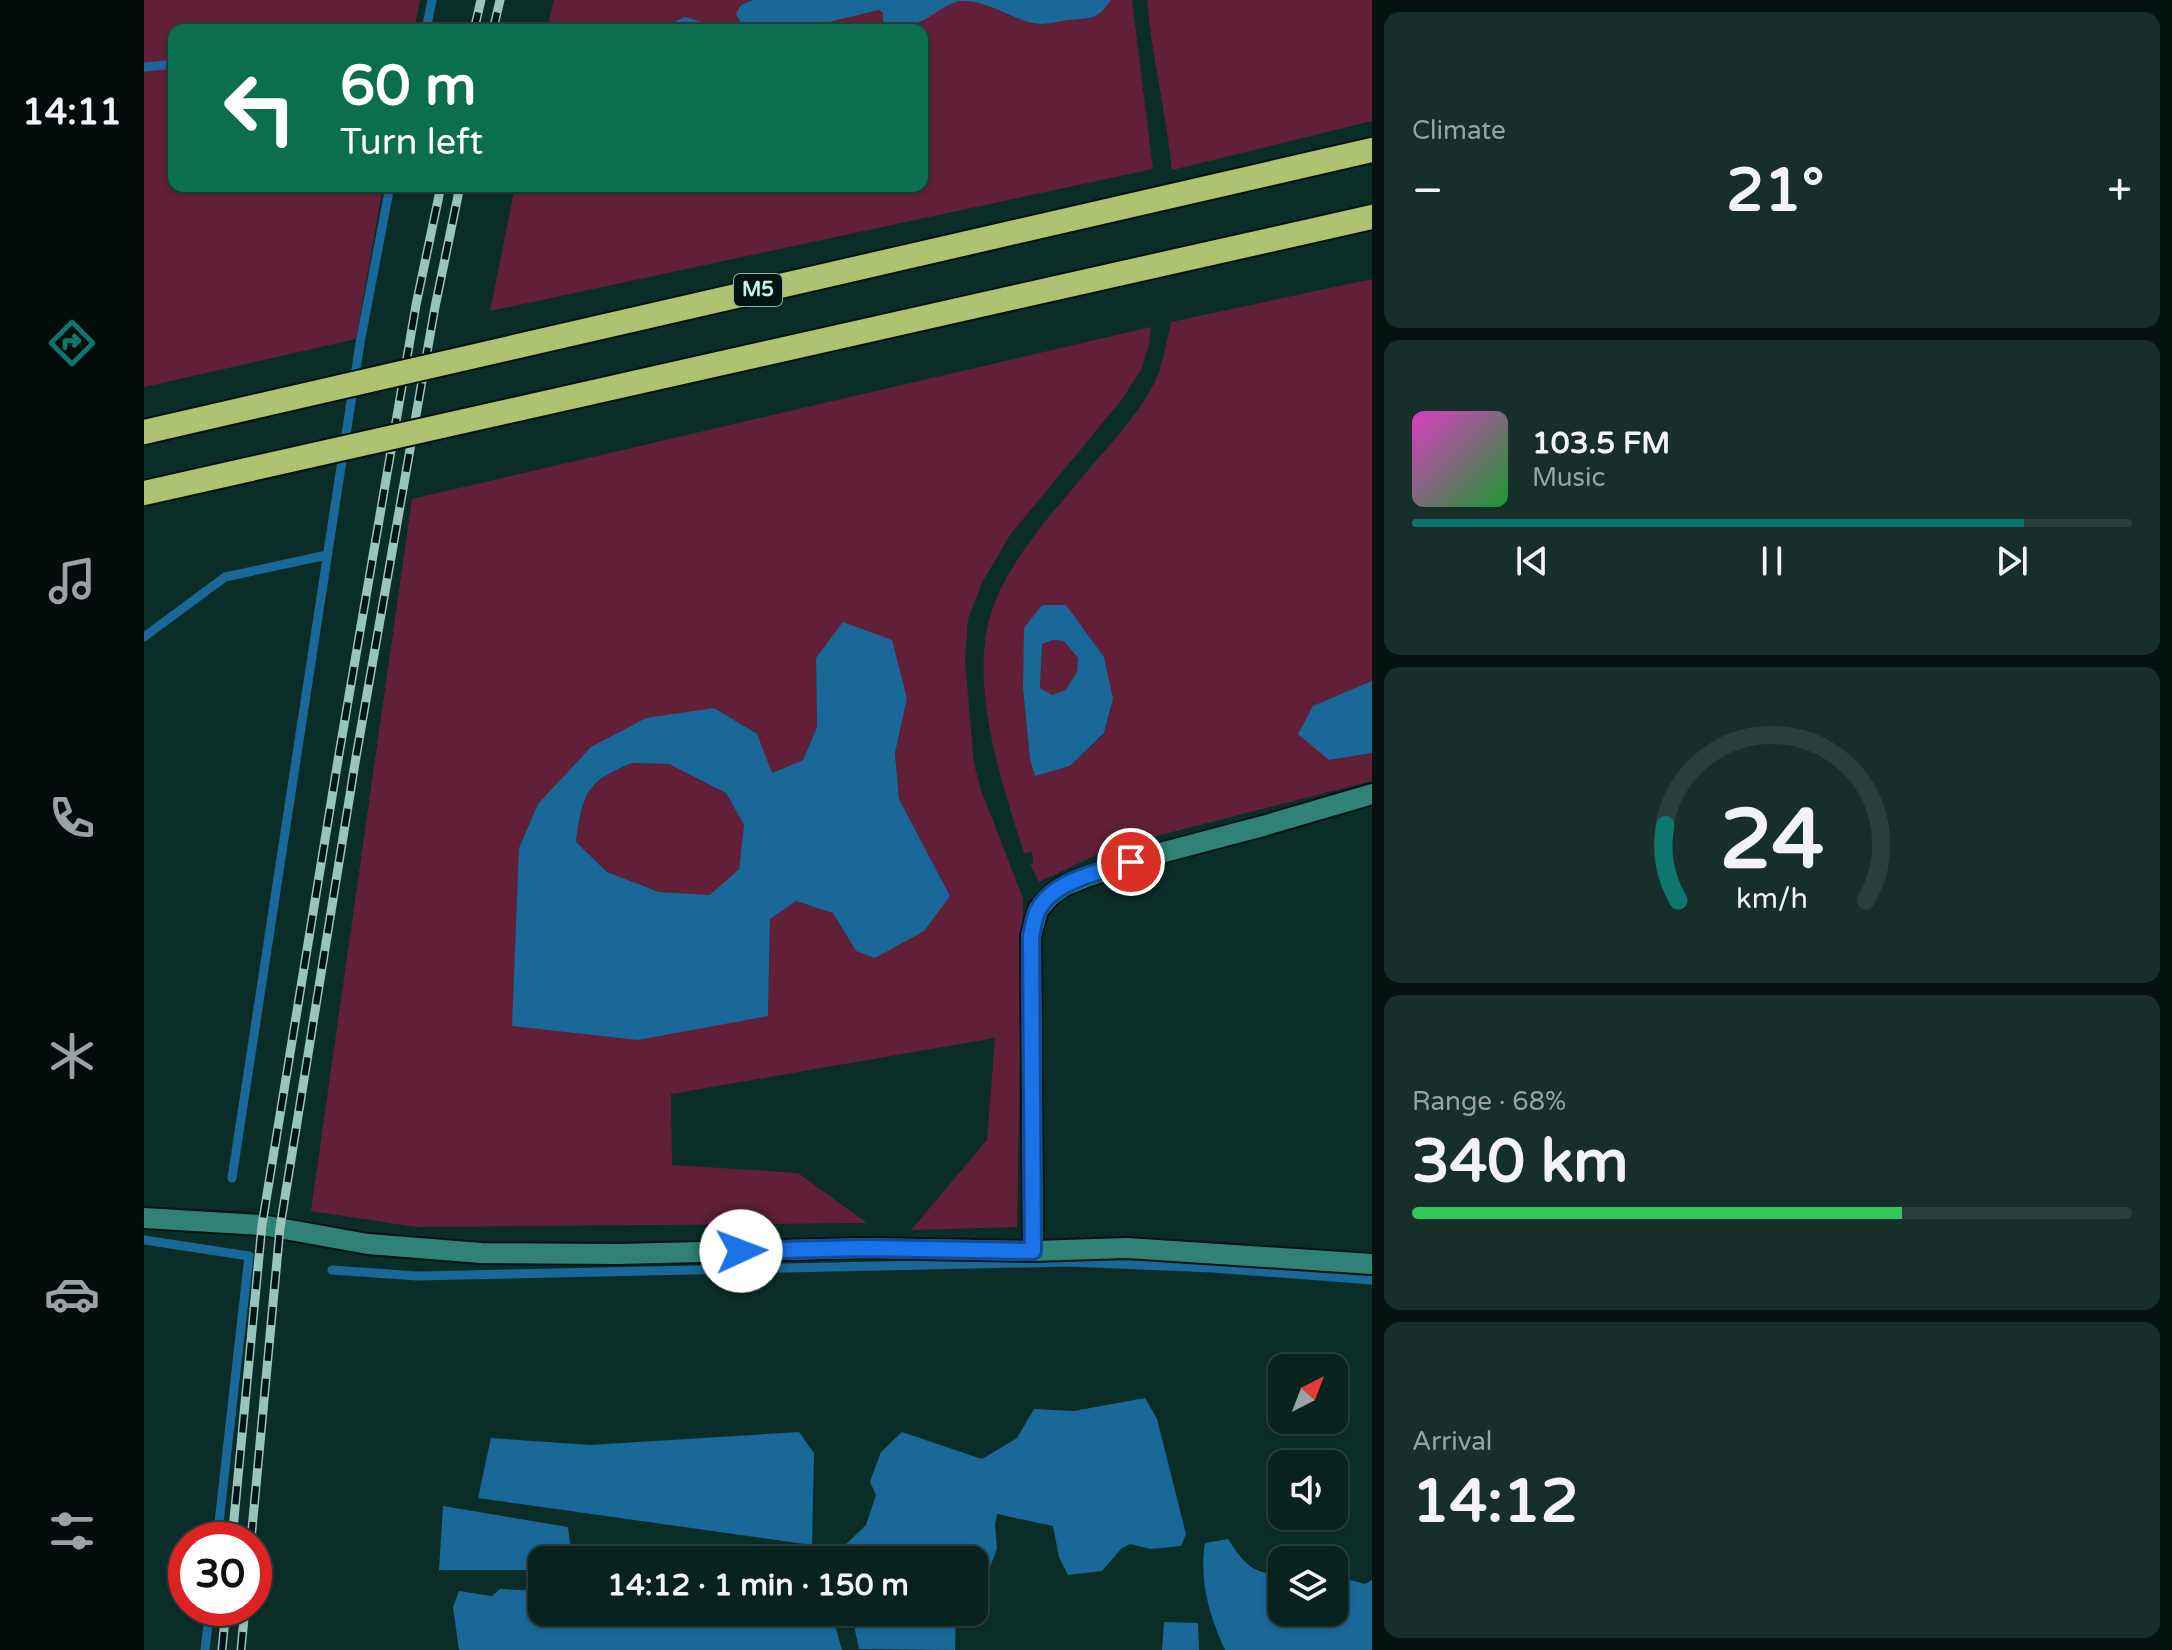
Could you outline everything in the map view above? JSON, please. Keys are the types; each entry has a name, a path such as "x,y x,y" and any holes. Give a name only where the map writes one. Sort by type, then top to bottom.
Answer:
{"highway":[{"name":"M5","path":"144,432 1372,150"},
{"path":"144,493 1372,217"}],"street":[{"path":"1033,1251 1031,936 1038,910 1057,891 1086,877 1153,855 1372,794"},
{"path":"144,1218 262,1225 368,1244 481,1253 1127,1248 1372,1264"}],"shaded area":[{"path":"144,0 420,0 415,24 168,24 168,192 382,192 356,339 144,387"},
{"path":"554,0 753,0 741,5 738,18 741,24 675,21 669,24 548,24"},
{"path":"1111,0 1132,0 1153,169 490,311 514,192 928,192 928,24 909,24 952,3 963,1 981,3 1033,23 1084,19 1101,11"},
{"path":"1147,0 1372,0 1372,121 1172,170"},
{"path":"879,10 883,13 883,22 892,24 818,24"},
{"path":"1372,279 1372,681 1329,760 1372,753 1372,781 1113,847 1039,882 1030,864 1033,863 1032,852 1024,853 990,728 985,695 987,631 995,602 1025,548 1150,391 1161,366 1171,322","holes":["1042,605 1113,699 1104,734 1070,766 1035,776 1030,760 1023,688"]},
{"path":"1151,327 1142,368 1123,398 1010,535 982,583 968,619 965,660 974,764 1023,898 1017,1227 911,1230 987,1140 995,1038 671,1094 672,1165 798,1173 867,1223 416,1227 311,1211 412,499","holes":["816,658 907,699 895,753 899,799 950,896 856,951 833,913 796,901 770,918 768,1016 519,848 538,804 714,708 772,773 803,760 817,727"]},
{"path":"1053,640 1064,641 1078,657 1077,672 1066,691 1052,695 1040,688 1042,644"},
{"path":"632,763 669,764 726,793 744,825 739,869 710,896 659,892 607,872 576,842 581,812 589,792 604,777"}],"water":[{"path":"753,0 1111,0 1094,17 1047,24 1024,21 980,3 958,1 914,24 884,24 883,13 879,10 821,24 741,24 736,14 741,5"},
{"path":"685,17 703,24 670,24"},
{"path":"1042,605 1066,605 1104,657 1113,699 1104,733 1070,766 1035,776 1030,760 1023,688 1024,628","holes":["1053,640 1064,641 1078,658 1077,672 1066,690 1052,695 1040,688 1042,644"]},
{"path":"843,622 892,640 907,699 895,753 899,799 950,896 924,931 875,958 856,951 833,913 796,901 770,919 768,1016 638,1040 512,1026 519,848 538,804 591,747 646,718 714,708 757,734 772,773 803,760 817,727 816,658","holes":["632,763 669,764 726,793 744,825 739,869 710,895 659,892 607,872 576,842 584,801 595,784"]},
{"path":"1372,681 1372,753 1329,760 1298,734 1313,706"},
{"path":"1145,1398 1157,1419 1186,1534 1181,1546 1151,1549 1130,1544 1121,1549 1102,1571 1068,1575 1059,1557 1053,1526 997,1514 997,1549 988,1572 988,1546 844,1546 866,1525 876,1495 870,1482 881,1452 902,1432 982,1459 1017,1438 1034,1409 1074,1411"},
{"path":"799,1432 814,1453 812,1545 478,1498 491,1438 590,1445"},
{"path":"443,1506 568,1527 570,1546 528,1546 527,1570 439,1570"},
{"path":"1228,1539 1249,1566 1268,1573 1268,1626 1348,1626 1348,1580 1365,1584 1372,1580 1372,1650 1225,1650 1207,1598 1203,1571 1205,1543"},
{"path":"500,1589 528,1590 528,1626 835,1626 842,1650 459,1650 453,1607 459,1591 492,1596"},
{"path":"1164,1622 1198,1623 1199,1650 1162,1650"},
{"path":"854,1626 956,1626 955,1650 859,1649"}],"waterway":[{"path":"427,24 432,0"},
{"path":"144,67 168,65"},
{"path":"232,1178 360,343 389,192"},
{"path":"144,637 225,577 327,555"},
{"path":"144,1240 249,1256 219,1522"},
{"path":"332,1270 417,1276 1069,1262 1212,1268 1372,1280"},
{"path":"205,1650 208,1626"}],"railway":[{"path":"475,24 481,0"},
{"path":"494,24 500,0"},
{"path":"234,1522 262,1225 416,305 440,192"},
{"path":"253,1522 280,1228 356,757 435,307 459,192"},
{"path":"222,1650 224,1626"},
{"path":"241,1650 243,1626"}],"route":[{"path":"741,1251 864,1248 1033,1251 1031,936 1038,910 1050,896 1064,886 1131,862"}]}
